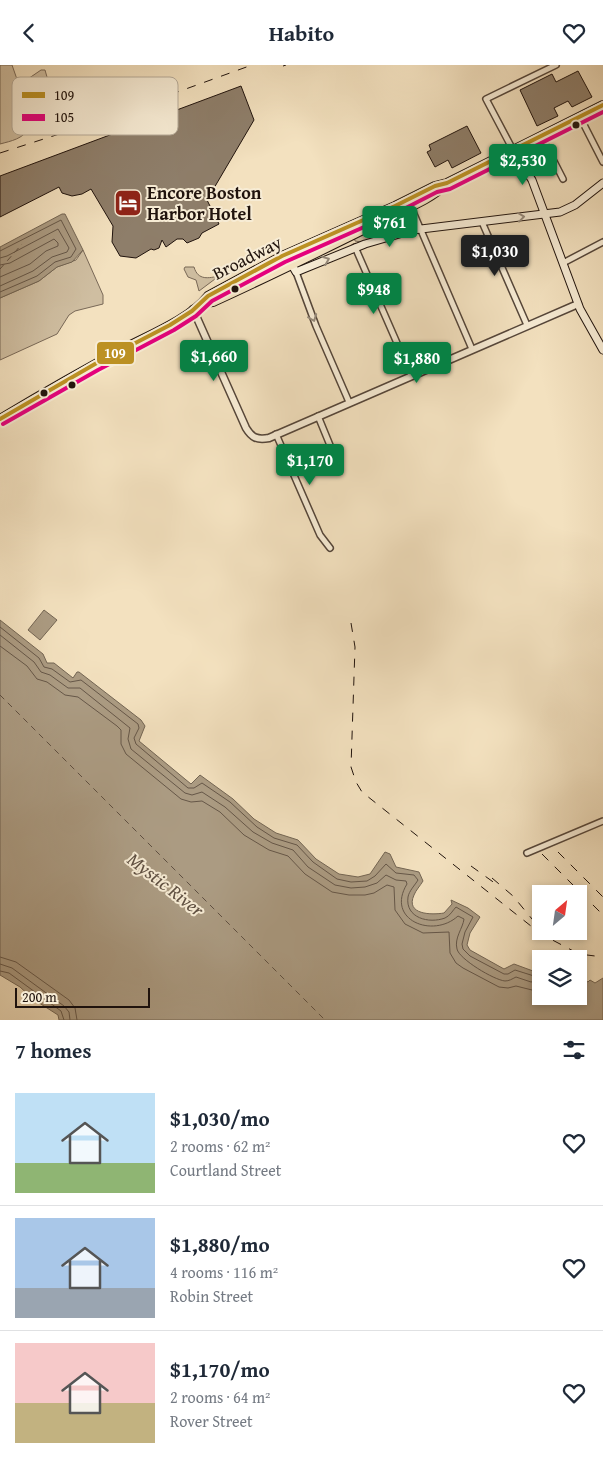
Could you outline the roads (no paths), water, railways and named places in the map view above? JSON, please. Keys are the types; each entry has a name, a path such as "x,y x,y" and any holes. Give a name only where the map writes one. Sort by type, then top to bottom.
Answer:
{"main road":[{"name":"Broadway","path":"0,419 193,309 208,296 282,256 395,206 435,186 447,183 603,105"},
{"path":"513,150 532,180 578,304 603,350"},
{"name":"Broadway","path":"202,303 213,302 294,268 438,192 447,183"},
{"path":"294,268 356,247 420,229 560,212 571,207 603,183"}],"street":[{"path":"513,150 486,99 556,65"},
{"path":"580,117 603,162"},
{"path":"542,136 563,179"},
{"path":"411,207 472,349"},
{"path":"482,222 527,325"},
{"path":"563,263 603,242"},
{"path":"356,247 411,375"},
{"path":"294,268 316,326 350,402"},
{"path":"193,309 246,428 255,439 261,439 578,304"},
{"path":"318,416 334,455"},
{"path":"276,434 320,535 330,548"},
{"path":"527,853 603,821"}],"water":[{"path":"65,214 83,250 72,262 57,267 39,281 0,298 0,247"},
{"path":"44,610 57,620 40,640 28,630"},
{"name":"Mystic River","path":"0,620 43,654 47,663 54,663 73,678 79,672 141,720 145,726 139,741 191,784 200,775 233,799 254,819 276,833 298,840 316,859 339,874 358,877 370,874 385,852 390,854 396,867 419,872 423,881 415,893 412,902 413,907 421,912 444,913 452,904 451,900 468,908 480,917 470,933 467,945 470,950 504,969 514,964 532,971 532,1005 587,1005 587,981 590,980 595,983 603,978 603,1020 59,1020 58,1015 0,975"}],"railway":[{"path":"178,92 252,65"},
{"path":"0,153 56,135"},
{"path":"351,623 355,647 351,767 362,792 541,934 579,954 603,957"},
{"path":"558,852 603,897"},
{"path":"542,854 603,915"},
{"path":"471,866 496,884"},
{"path":"492,878 513,896 532,919"}],"place":[{"name":"Encore Boston Harbor Hotel","path":"128,203"}]}
